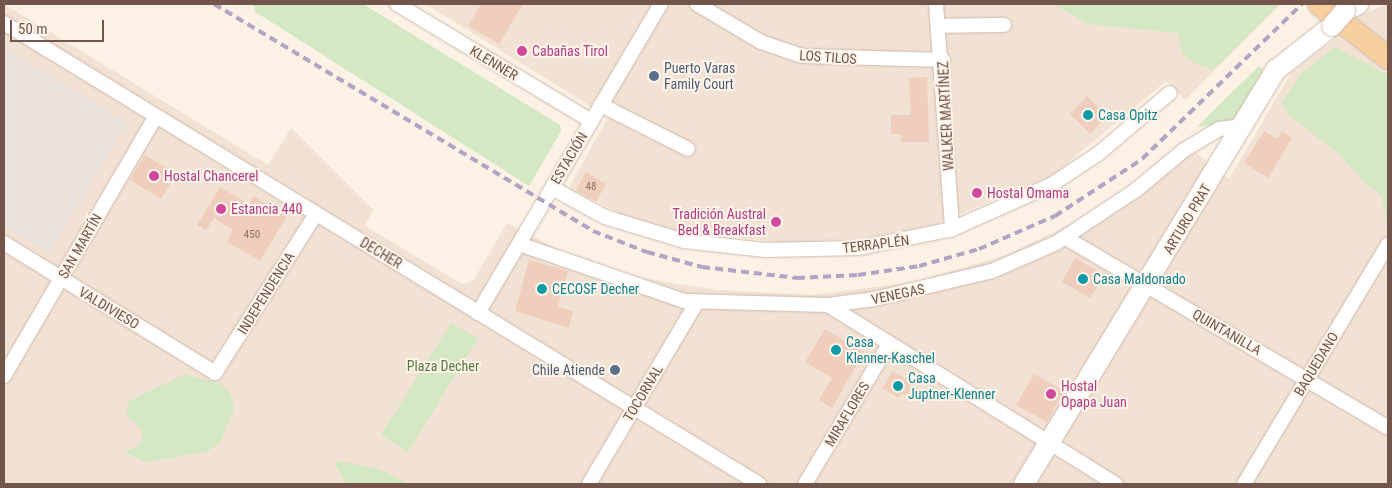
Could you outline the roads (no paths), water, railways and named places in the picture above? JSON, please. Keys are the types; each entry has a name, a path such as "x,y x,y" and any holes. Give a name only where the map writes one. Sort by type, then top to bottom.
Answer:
{"main road":[{"path":"1320,4 1388,58"}],"street":[{"name":"KLENNER","path":"397,4 591,122"},
{"name":"ESTACIÓN","path":"478,313 661,4"},
{"name":"LOS TILOS","path":"697,4 761,42 802,56 943,60"},
{"name":"WALKER MARTÍNEZ","path":"936,4 943,60 952,229"},
{"name":"ARTURO PRAT","path":"1024,484 1284,62 1332,26 1352,7"},
{"name":"DECHER","path":"4,23 759,484"},
{"path":"939,26 1004,25"},
{"name":"TERRAPLÉN","path":"552,188 620,222 708,245 780,251 858,248 952,229 1065,178 1170,93"},
{"path":"601,104 688,149"},
{"name":"SAN MARTÍN","path":"4,376 156,116"},
{"name":"VENEGAS","path":"519,244 657,294 697,302 828,305 919,290 992,271 1066,238 1136,190 1184,150 1219,130 1244,126"},
{"name":"INDEPENDENCIA","path":"215,372 316,214"},
{"name":"QUINTANILLA","path":"1066,238 1307,378 1388,428"},
{"name":"VALDIVIESO","path":"4,244 215,372"},
{"name":"BAQUEDANO","path":"1244,484 1388,244"},
{"name":"TOCORNAL","path":"589,484 697,302"},
{"path":"828,305 1116,484"},
{"name":"MIRAFLORES","path":"805,484 889,344"}],"railway":[{"path":"214,4 593,231 647,252 702,267 797,278 858,275 919,266 979,249 1055,216 1142,159 1302,4"}],"place":[{"name":"Cabañas Tirol","path":"522,51"},
{"name":"Puerto Varas Family Court","path":"654,76"},
{"name":"Casa Opitz","path":"1088,115"},
{"name":"Hostal Chancerel","path":"154,176"},
{"name":"Hostal Omama","path":"977,193"},
{"name":"Estancia 440","path":"221,209"},
{"name":"Tradición Austral Bed & Breakfast","path":"776,222"},
{"name":"Casa Maldonado","path":"1083,279"},
{"name":"CECOSF Decher","path":"542,289"},
{"name":"Casa Klenner-Kaschel","path":"836,350"},
{"name":"Chile Atiende","path":"615,370"},
{"name":"Casa Juptner-Klenner","path":"898,386"},
{"name":"Hostal Opapa Juan","path":"1051,394"}],"park label":[{"name":"Plaza Decher","path":"443,366"}]}
